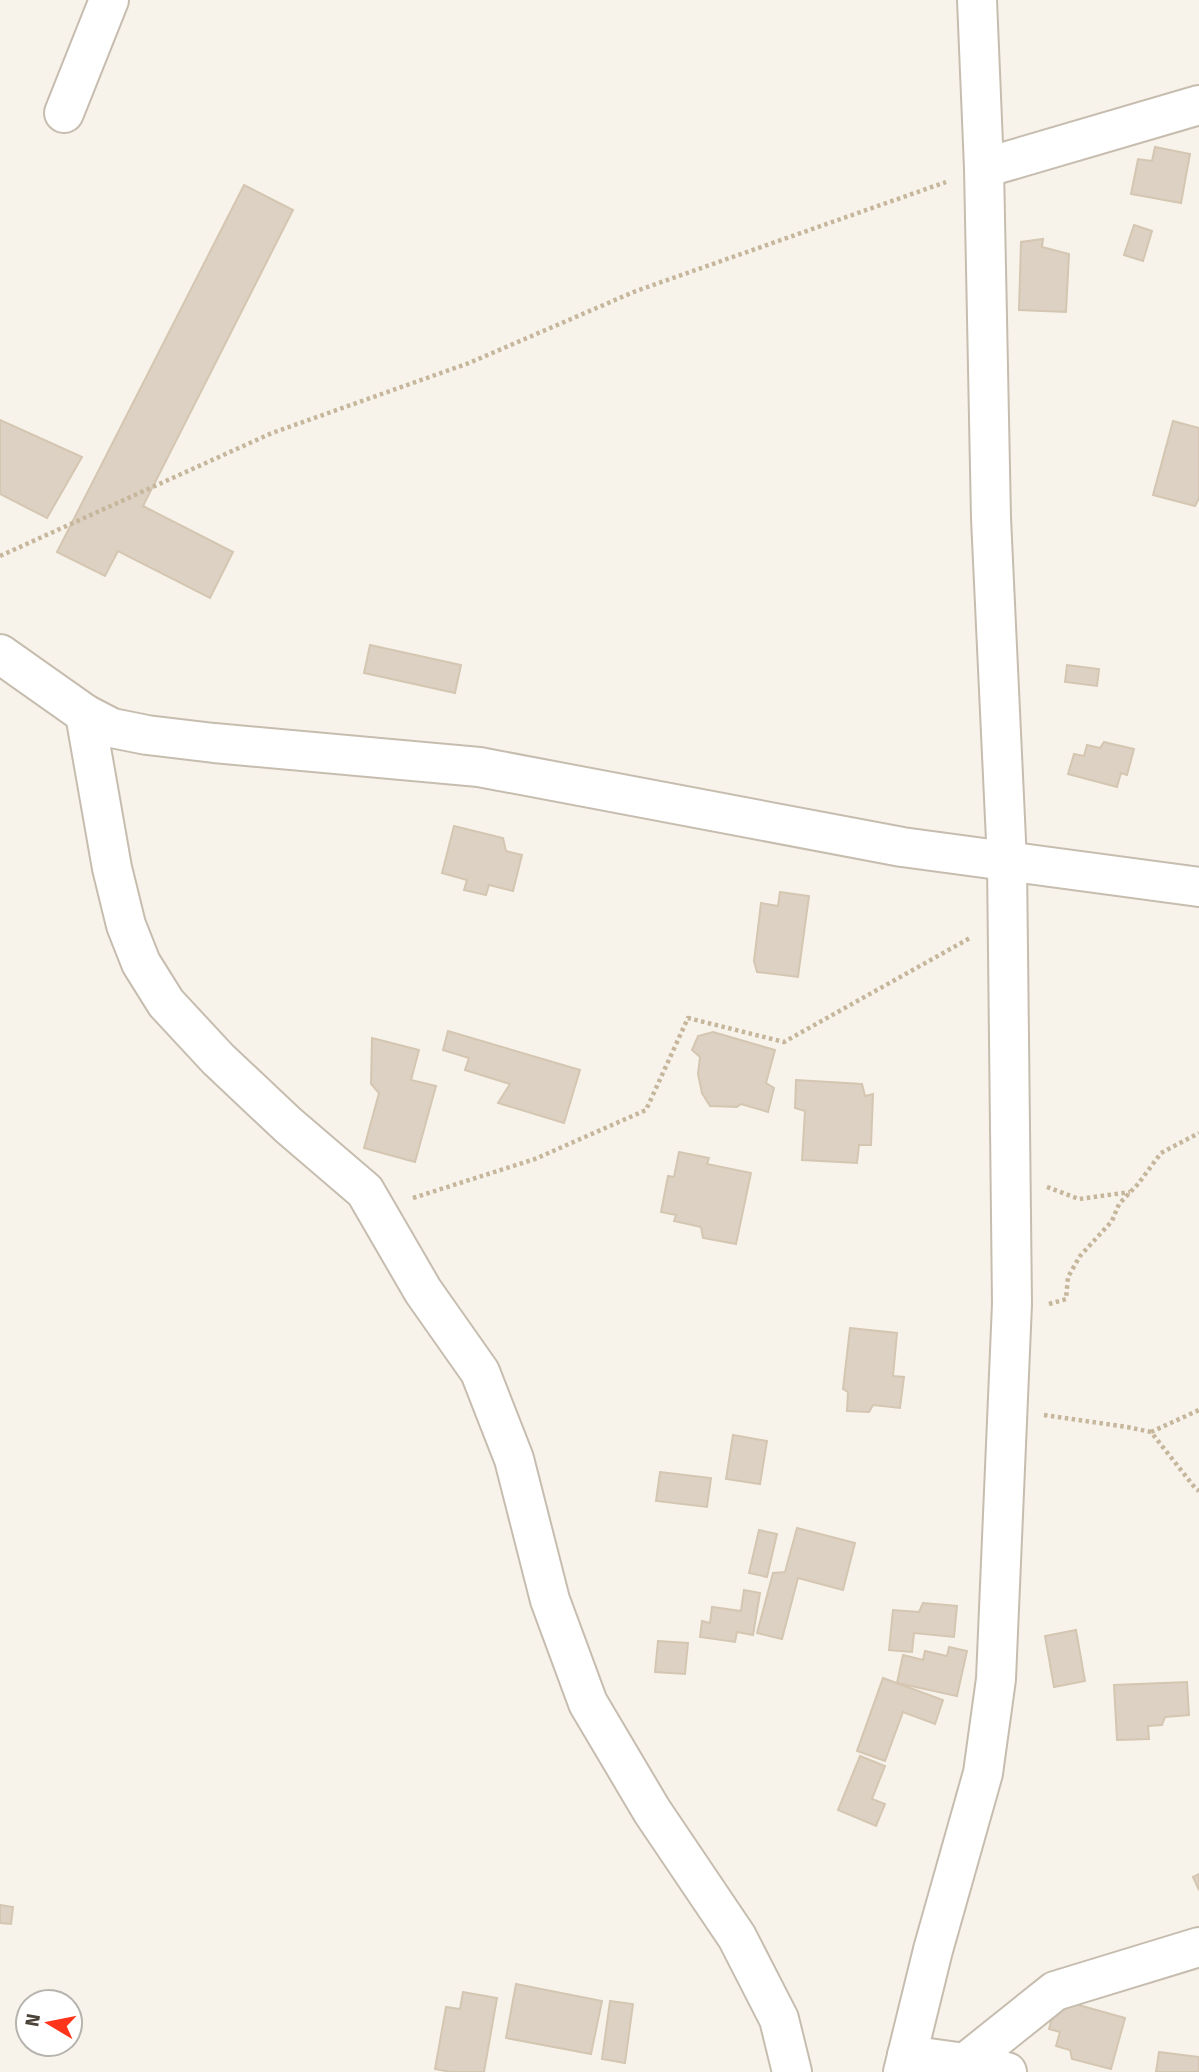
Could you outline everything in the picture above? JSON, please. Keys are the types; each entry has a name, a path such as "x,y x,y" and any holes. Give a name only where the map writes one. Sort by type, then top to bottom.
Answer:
{"street":[{"path":"64,113 109,0"},
{"path":"977,0 984,168 991,518 1007,862 1011,1315 996,1679 983,1773 933,1950 905,2064 965,2063 1007,2072"},
{"path":"984,168 1199,105"},
{"path":"0,654 85,714 113,728 214,743 479,767 902,847 1185,886 1199,911"},
{"path":"85,714 112,867 126,925 141,963 166,1003 218,1059 288,1125 365,1191 423,1291 480,1372 514,1459 550,1600 589,1703 652,1811 737,1937 779,2019 792,2072"},
{"path":"965,2063 1055,1992 1199,1947"}],"path":[{"path":"0,556 272,433 469,363 636,291 984,168"},
{"path":"376,1209 535,1159 646,1110 688,1018 784,1042 1007,918"},
{"path":"1011,1315 1066,1299 1068,1277 1080,1256 1112,1222 1119,1204 1161,1153 1199,1133"},
{"path":"1010,1177 1036,1182 1079,1199 1131,1191"},
{"path":"1007,1409 1151,1432 1199,1410"},
{"path":"1151,1432 1199,1491"}],"building":[{"path":"1155,147 1190,154 1181,203 1131,194 1138,159 1152,161"},
{"path":"244,185 293,210 143,506 233,552 210,598 118,551 105,576 57,552"},
{"path":"1134,225 1152,231 1143,261 1124,255"},
{"path":"1043,239 1042,247 1069,254 1066,312 1019,310 1021,242"},
{"path":"0,420 82,457 47,518 0,494"},
{"path":"1173,421 1199,428 1199,498 1195,506 1153,495"},
{"path":"370,645 461,665 455,693 364,673"},
{"path":"1067,665 1099,669 1097,686 1065,682"},
{"path":"1104,742 1134,749 1127,775 1121,773 1117,787 1068,774 1074,754 1084,756 1087,745 1100,748"},
{"path":"454,826 503,838 506,851 522,855 513,891 489,885 486,895 464,890 467,880 442,873"},
{"path":"780,892 809,896 798,977 757,972 754,961 761,903 778,906"},
{"path":"448,1031 580,1070 564,1123 498,1103 510,1084 465,1070 469,1058 443,1050"},
{"path":"713,1032 775,1050 766,1083 774,1088 768,1112 741,1104 737,1107 710,1106 702,1093 698,1074 700,1057 692,1050 698,1036"},
{"path":"372,1038 419,1050 411,1080 436,1086 415,1162 364,1148 379,1093 371,1084"},
{"path":"796,1080 862,1084 865,1096 873,1094 871,1145 859,1145 857,1163 802,1160 805,1111 795,1108"},
{"path":"679,1152 709,1158 707,1164 751,1173 736,1244 703,1238 701,1227 674,1221 676,1215 661,1212 668,1176 674,1177"},
{"path":"850,1328 897,1333 893,1376 904,1377 900,1408 873,1405 869,1412 847,1411 848,1392 843,1389"},
{"path":"733,1435 767,1441 760,1484 726,1479"},
{"path":"660,1472 711,1478 707,1507 656,1501"},
{"path":"797,1528 855,1543 843,1590 798,1578 782,1639 757,1633 773,1573 785,1572"},
{"path":"759,1530 777,1534 767,1577 749,1573"},
{"path":"744,1590 760,1593 753,1635 737,1632 735,1642 700,1637 702,1621 710,1623 712,1607 741,1611"},
{"path":"923,1603 957,1606 954,1637 914,1633 912,1652 889,1650 893,1610 919,1612"},
{"path":"1076,1630 1085,1681 1054,1687 1045,1636"},
{"path":"658,1641 688,1643 685,1674 655,1672"},
{"path":"949,1647 967,1651 957,1696 897,1683 903,1655 923,1660 925,1651 947,1656"},
{"path":"883,1678 943,1700 935,1724 903,1712 885,1761 857,1751"},
{"path":"1187,1682 1189,1715 1165,1717 1162,1725 1148,1726 1149,1739 1117,1740 1114,1685"},
{"path":"860,1756 885,1766 872,1799 885,1804 876,1826 838,1810"},
{"path":"1199,1874 1199,1890 1193,1877"},
{"path":"0,1905 13,1907 11,1924 0,1923"},
{"path":"516,1984 602,2001 591,2054 506,2038"},
{"path":"463,1992 497,1998 484,2072 435,2069 446,2007 460,2009"},
{"path":"1057,1999 1125,2018 1111,2069 1072,2059 1070,2050 1056,2046 1060,2032 1049,2029"},
{"path":"610,2001 633,2004 625,2063 602,2059"},
{"path":"1159,2052 1199,2057 1199,2072 1156,2072"}]}
